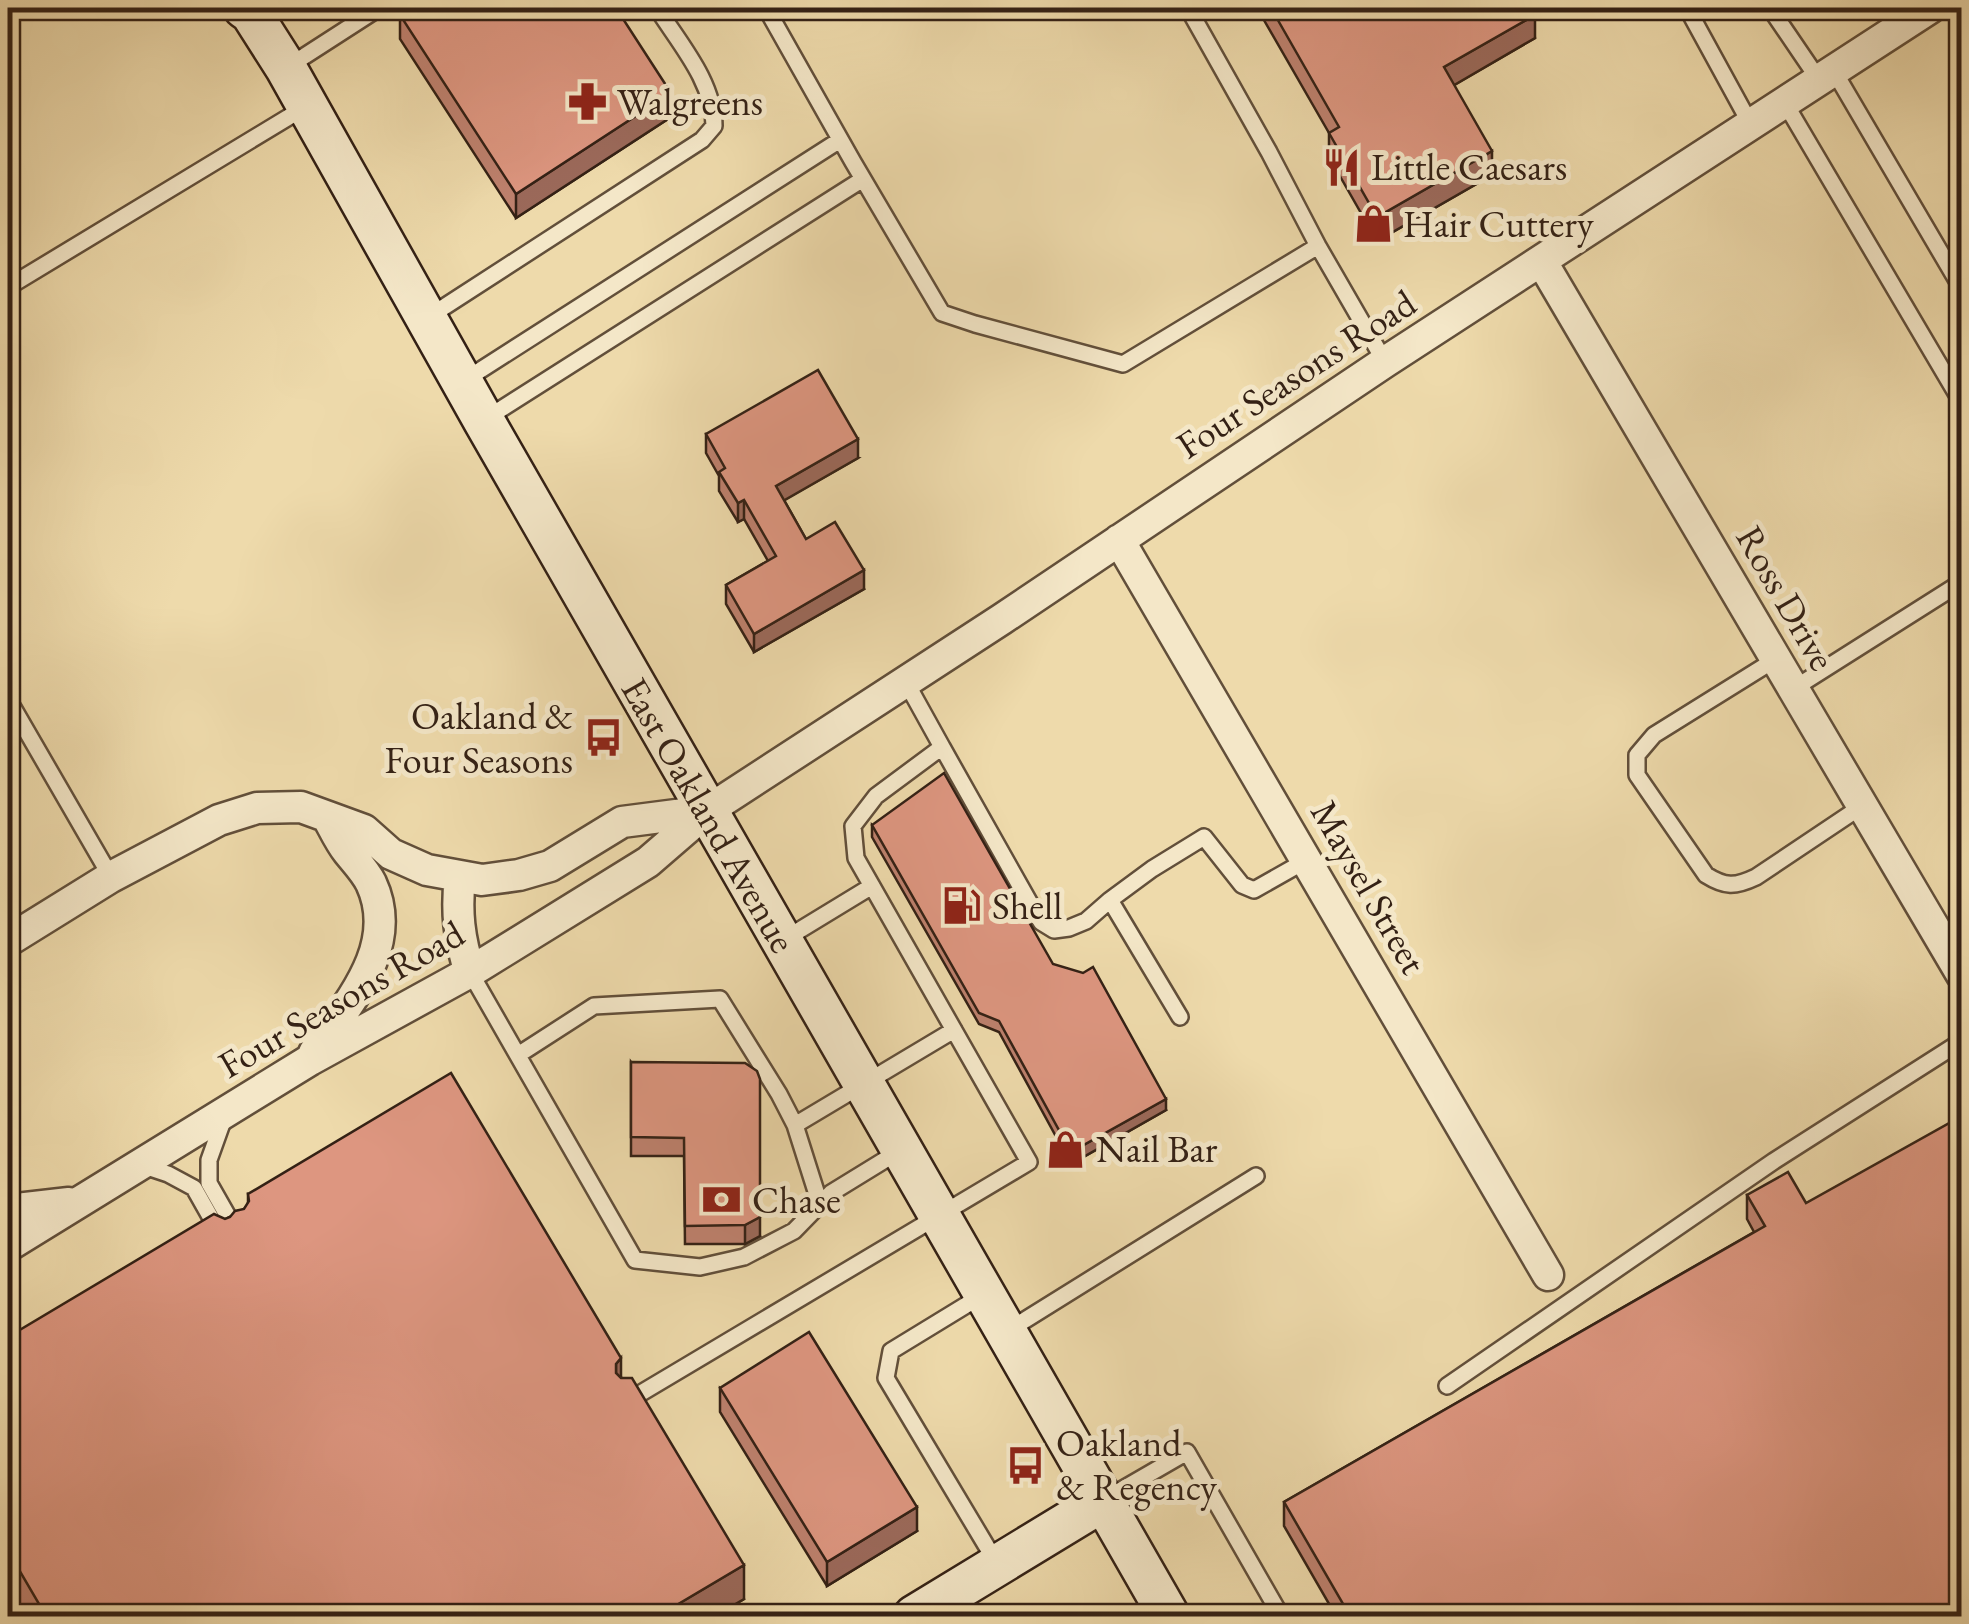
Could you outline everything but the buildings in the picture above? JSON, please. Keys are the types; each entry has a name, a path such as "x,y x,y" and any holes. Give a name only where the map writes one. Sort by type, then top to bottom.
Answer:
{"main road":[{"name":"East Oakland Avenue","path":"249,10 308,106 1168,1616"},
{"path":"914,1616 1103,1501"}],"street":[{"name":"Four Seasons Road","path":"8,1246 310,1060 470,972 648,862 707,811 1925,9"},
{"name":"Ross Drive","path":"1542,262 1962,975"},
{"name":"Maysel Street","path":"1119,540 1548,1275"},
{"name":"Four Seasons Road","path":"8,941 111,877 219,820 256,808 301,808 364,830 391,854 427,870 482,880 550,866 622,822 707,811"},
{"path":"310,1060 371,966 381,935 372,885 328,818"},
{"path":"460,877 460,943 470,972"},
{"path":"8,1210 80,1202"}],"lane":[{"path":"286,68 379,8"},
{"path":"427,318 702,140 714,126 714,111 706,88 656,8"},
{"path":"766,8 942,313 1123,364 1318,246"},
{"path":"1188,8 1386,362"},
{"path":"1687,8 1751,125"},
{"path":"1770,8 1826,75 1962,289"},
{"path":"1785,102 1962,403"},
{"path":"8,287 308,106"},
{"path":"462,382 840,140"},
{"path":"484,420 863,179"},
{"path":"1793,689 1962,582"},
{"path":"1776,659 1654,735 1637,756 1638,775 1644,786 1706,875 1722,886 1738,886 1756,878 1862,806"},
{"path":"906,682 1041,922 1054,930 1086,921 1152,869 1204,837 1242,886 1254,890 1306,860"},
{"path":"8,699 111,877"},
{"path":"626,1402 1029,1162 856,858 853,826 876,796 942,747"},
{"path":"782,941 872,886"},
{"path":"1110,900 1180,1017"},
{"path":"470,972 636,1260 700,1268 744,1258 794,1231 831,1193 901,1150"},
{"path":"518,1055 594,1006 720,999 796,1125 820,1204"},
{"path":"796,1125 954,1030"},
{"path":"1447,1386 1774,1161 1962,1041"},
{"path":"140,1165 194,1188 231,1238 209,1183 209,1160 226,1112"},
{"path":"1006,1332 1256,1176"},
{"path":"984,1294 892,1352 886,1378 998,1566"},
{"path":"1103,1501 1187,1452 1282,1616"}],"place":[{"name":"Walgreens","path":"587,102"},
{"name":"Little Caesars","path":"1341,167"},
{"name":"Hair Cuttery","path":"1373,224"},
{"name":"Oakland & Four Seasons","path":"603,738"},
{"name":"Shell","path":"962,906"},
{"name":"Nail Bar","path":"1066,1149"},
{"name":"Chase","path":"722,1200"},
{"name":"Oakland & Regency","path":"1026,1465"}]}
